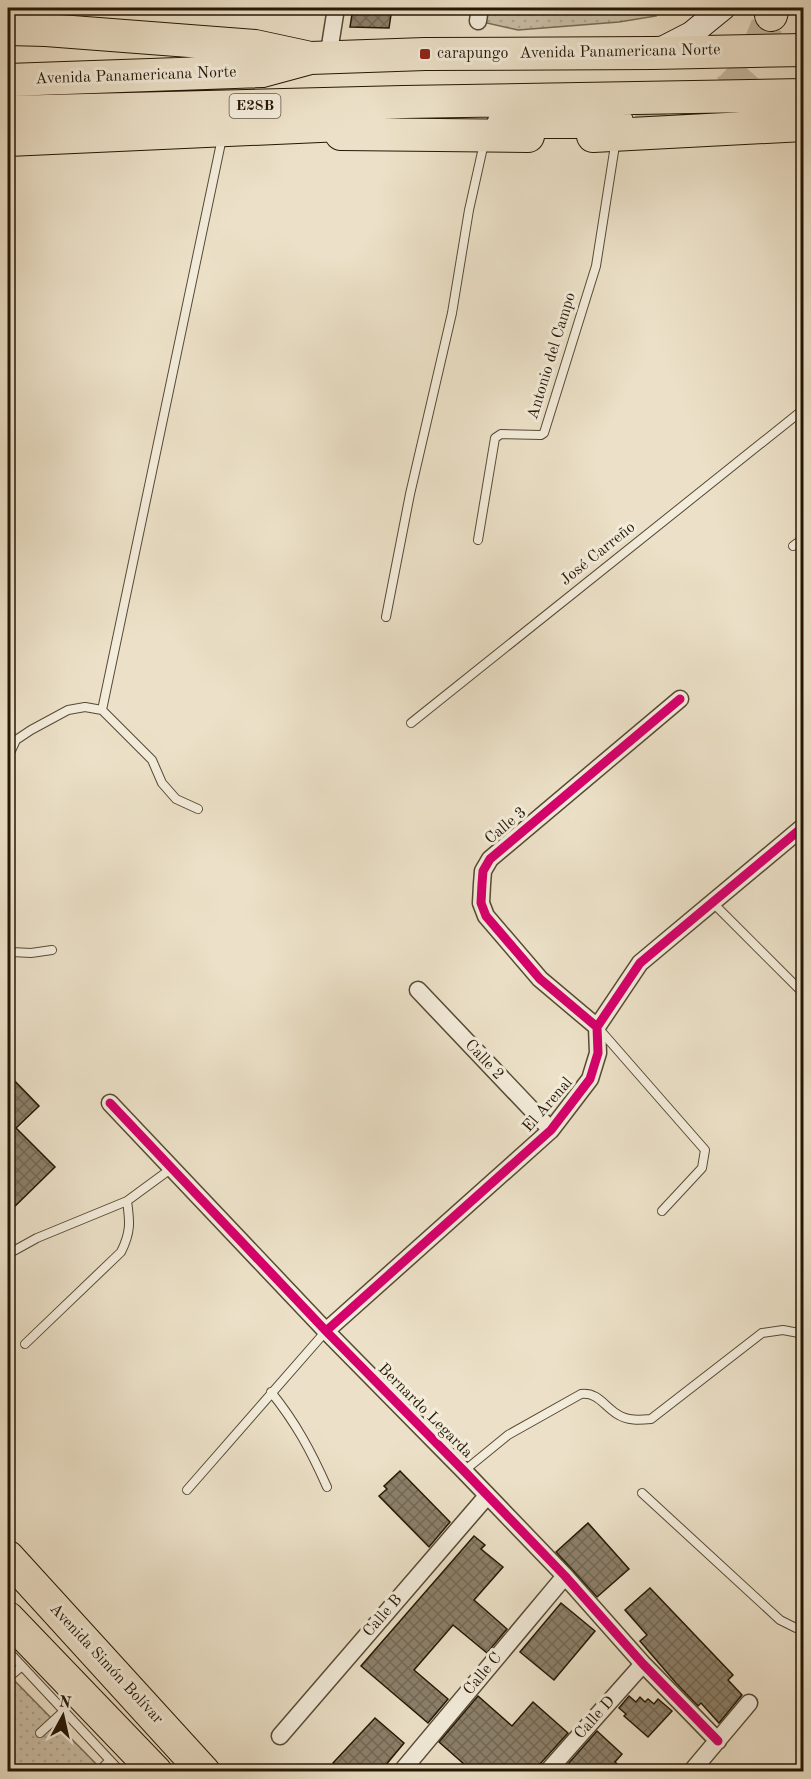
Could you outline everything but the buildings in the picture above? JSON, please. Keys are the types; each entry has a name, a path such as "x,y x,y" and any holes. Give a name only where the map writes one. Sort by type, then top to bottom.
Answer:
{"highway":[{"path":"8,29 47,19 255,46 319,58"},
{"path":"8,50 199,52 255,46"},
{"name":"Avenida Panamericana Norte","path":"22,80 262,71 319,58 425,54 804,50"},
{"name":"Avenida Panamericana Norte","path":"8,112 804,95"},
{"path":"8,140 391,122 617,129"},
{"path":"223,131 485,136 617,129 804,125"},
{"name":"Avenida Simón Bolívar","path":"8,1557 204,1772"},
{"path":"8,1618 156,1772"}],"main road":[{"path":"653,53 691,34 723,8"}],"street":[{"path":"319,58 336,8"},
{"name":"Calle 3","path":"597,1027 540,979 486,916 481,903 483,871 490,859 680,699"},
{"path":"597,1027 640,963 712,902 802,831"},
{"name":"Calle 2","path":"418,990 551,1130"},
{"name":"El Arenal","path":"326,1331 551,1130 590,1079 598,1053 597,1027"},
{"name":"Bernardo Legarda","path":"110,1103 326,1331 565,1576 643,1664 718,1741"},
{"name":"Calle B","path":"280,1736 487,1496"},
{"name":"Calle C","path":"401,1772 565,1576"},
{"name":"Calle D","path":"547,1772 643,1664"},
{"path":"691,1772 749,1703"}],"lane":[{"name":"Antonio del Campo","path":"478,540 495,438 501,434 541,435 544,433 596,266 617,129"},
{"path":"102,710 223,131"},
{"path":"386,617 410,494 452,313 469,210 485,136"},
{"name":"José Carreño","path":"411,723 804,408"},
{"path":"793,546 804,538"},
{"path":"8,757 16,740 68,710 85,707 102,710 152,760 162,783 176,799 198,809"},
{"path":"712,902 804,993"},
{"path":"8,947 12,952 31,953 52,950"},
{"name":"Calle 3","path":"597,1027 705,1150 702,1168 662,1211"},
{"path":"8,1254 37,1238 127,1201 172,1168"},
{"path":"25,1344 121,1252 128,1238 130,1224 127,1201"},
{"path":"464,1471 508,1435 581,1394 588,1393 598,1397 624,1418 651,1419 762,1333 783,1330 804,1334"},
{"path":"187,1490 326,1331"},
{"path":"271,1392 292,1418 311,1450 327,1487"},
{"path":"642,1493 780,1620 796,1628 804,1629"},
{"path":"8,1651 121,1772"},
{"path":"8,1678 21,1667"},
{"path":"40,1733 64,1712"},
{"path":"98,1772 110,1761"}],"shaded area":[{"path":"480,8 652,8 656,16 619,22 518,30 478,21"},
{"path":"8,1674 103,1771 8,1771"}],"tunnel":[{"path":"636,121 690,113 731,88 750,67 771,15"}],"cycle path":[{"path":"597,1027 540,979 486,916 481,903 483,871 490,859 680,699"},
{"path":"326,1331 551,1130 590,1079 598,1053 597,1027 640,963 804,826"},
{"path":"110,1103 326,1331 565,1576 643,1664 718,1741"}],"place":[{"name":"carapungo","path":"425,54"}]}
